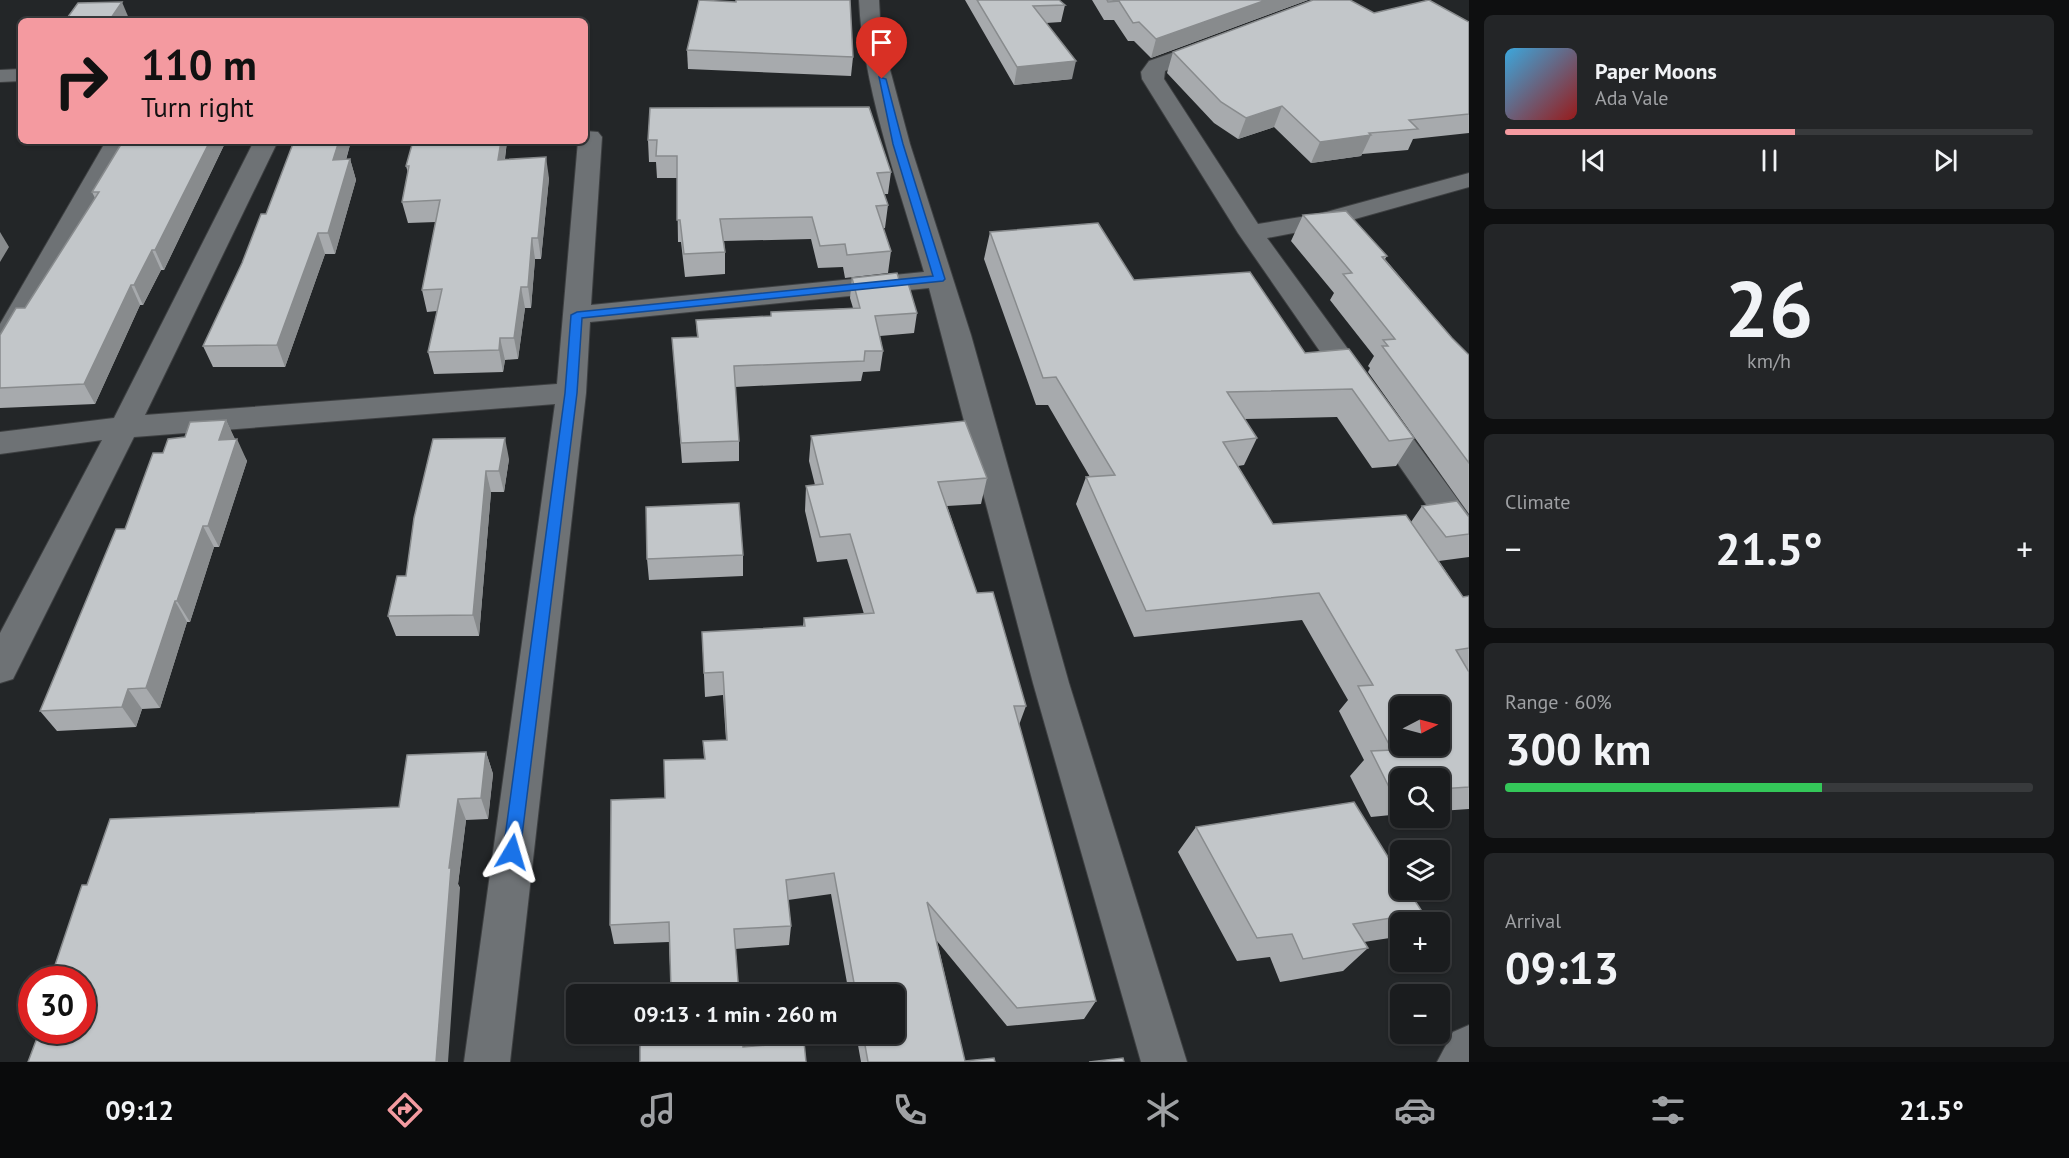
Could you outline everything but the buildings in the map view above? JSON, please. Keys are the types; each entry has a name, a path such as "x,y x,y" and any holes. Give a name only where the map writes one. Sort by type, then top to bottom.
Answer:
{"street":[{"path":"869,0 871,36 898,144 957,335 1055,694 1164,1062"},
{"path":"1234,37 1157,66 1152,72 1153,79 1251,233 1469,540"},
{"path":"0,76 18,75"},
{"path":"487,1062 571,393 590,137"},
{"path":"0,348 116,144"},
{"path":"0,668 264,144"},
{"path":"1251,233 1321,221 1469,180"},
{"path":"577,315 939,279"},
{"path":"0,443 123,427 571,393"}],"route":[{"path":"512,852 571,393 577,315 939,279 898,144 882,79"}]}
